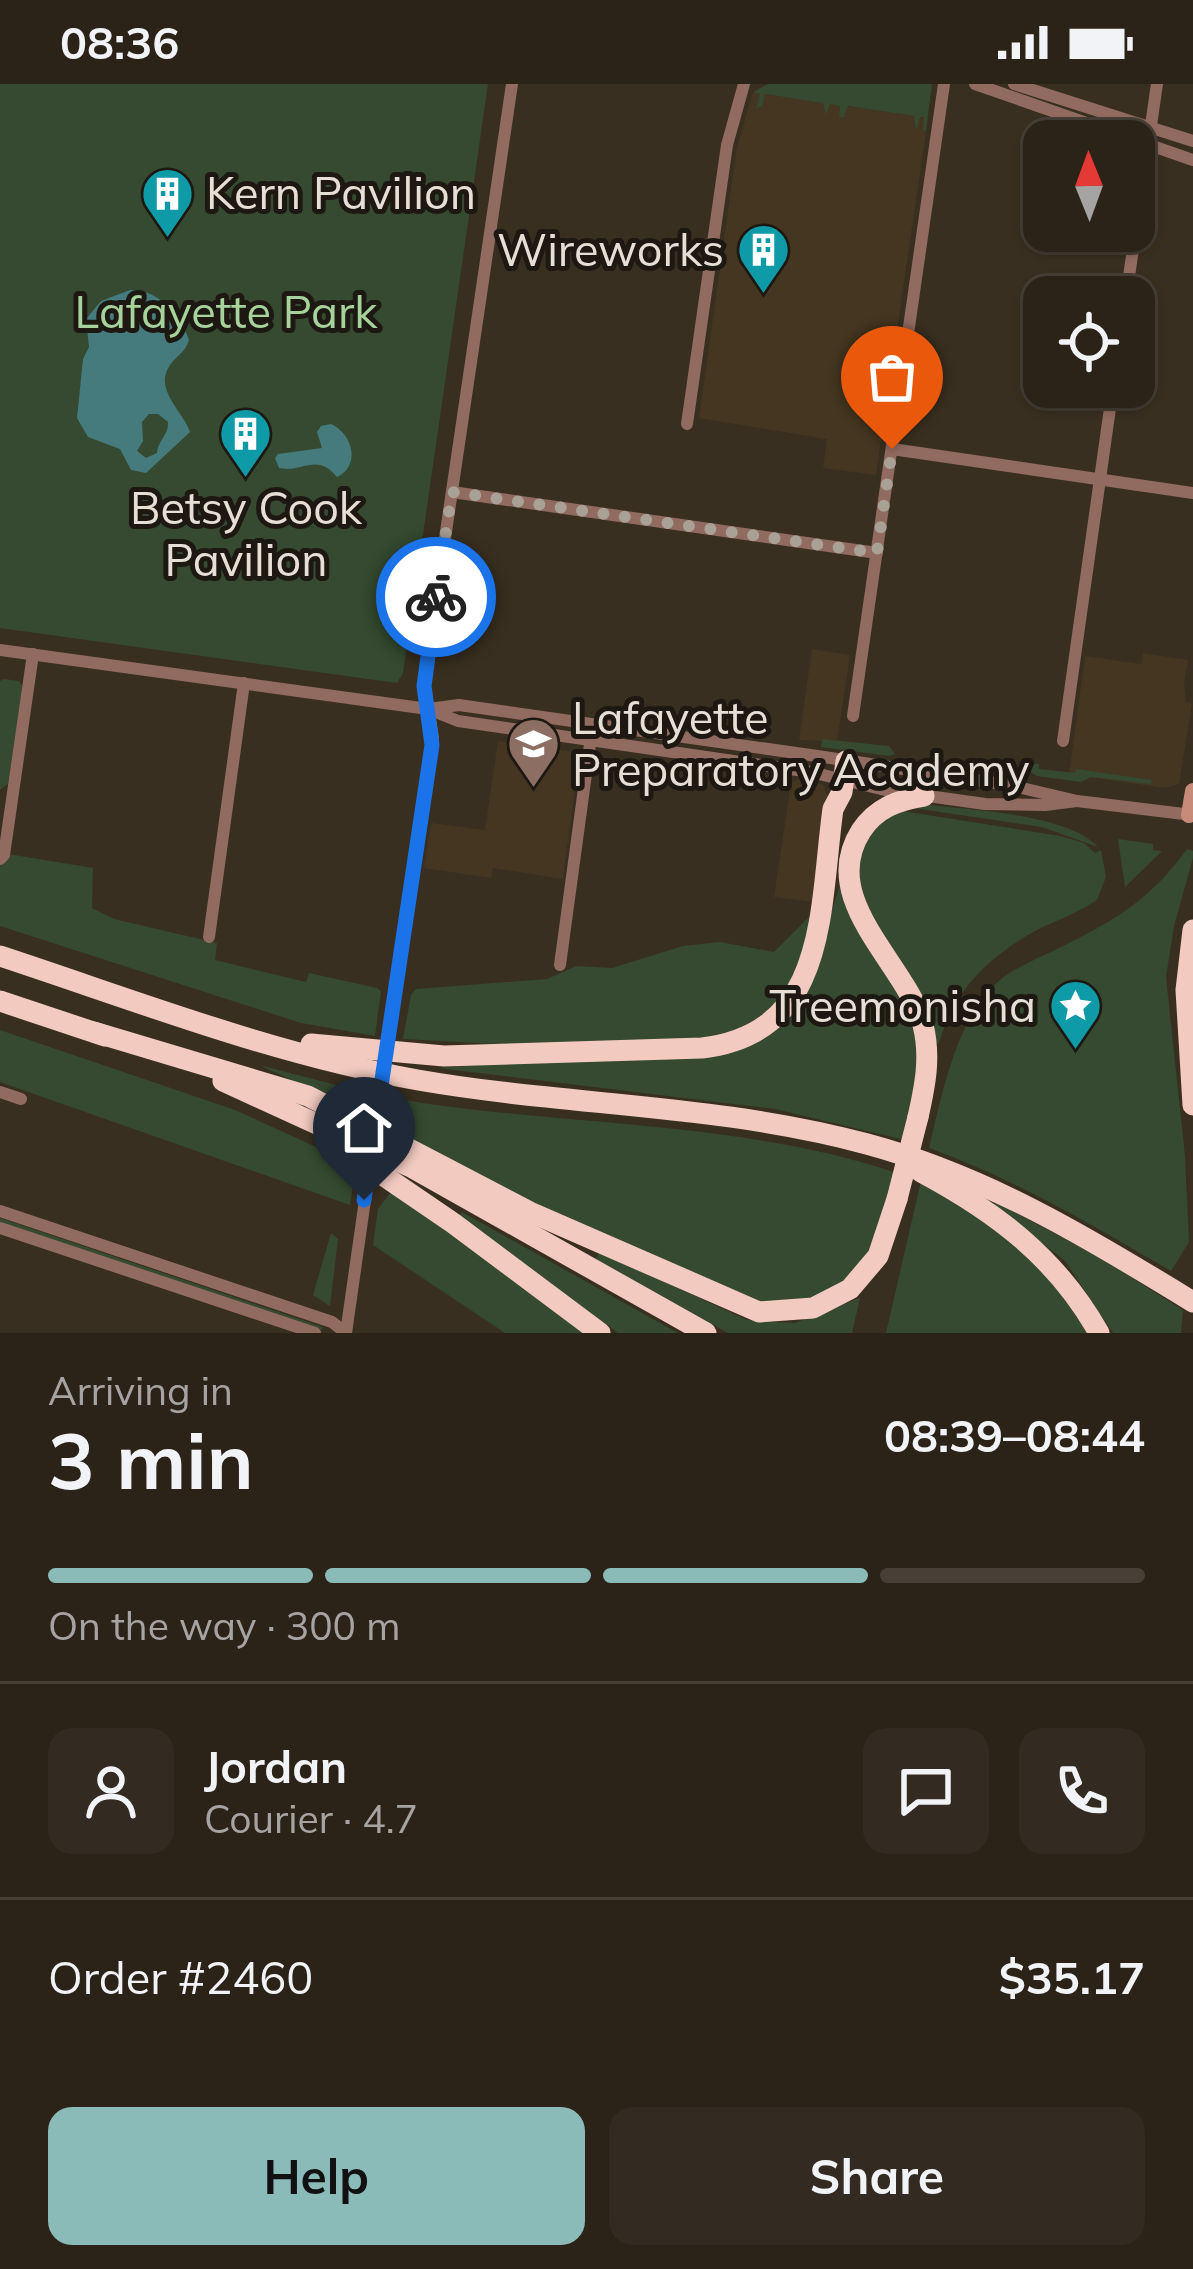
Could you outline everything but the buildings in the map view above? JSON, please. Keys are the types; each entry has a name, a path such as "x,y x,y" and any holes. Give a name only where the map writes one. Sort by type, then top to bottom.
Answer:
{"highway":[{"path":"233,1032 364,1051 444,1056 702,1048 742,1041 776,1019 802,986 818,922 833,809 844,777"},
{"path":"0,1000 308,1096 572,1232 759,1312 813,1308 850,1289 878,1256 918,1118 927,1065 922,1024 856,905 850,871 855,842 872,818 895,802 924,796"},
{"path":"1193,930 1186,1002 1193,1105"},
{"path":"0,956 347,1066 419,1080 737,1118 868,1144 979,1182 1193,1301"},
{"path":"94,1032 275,1102 412,1168 706,1333"},
{"path":"275,1102 421,1200 600,1333"},
{"path":"868,1144 963,1194 1031,1244 1099,1333"}],"main road":[{"path":"1191,815 1193,791"}],"street":[{"path":"346,1333 432,745 424,681 512,84"},
{"path":"688,424 727,145 744,84"},
{"path":"853,716 944,84"},
{"path":"975,84 1095,120"},
{"path":"1014,84 1107,120"},
{"path":"1151,120 1157,84"},
{"path":"1155,137 1193,141"},
{"path":"1155,139 1193,160"},
{"path":"1063,741 1110,408"},
{"path":"892,449 1193,493"},
{"path":"452,492 877,553"},
{"path":"0,650 428,710 458,722 844,777 1030,788 1077,800 1191,815"},
{"path":"0,859 33,654"},
{"path":"209,938 244,683"},
{"path":"428,710 459,705 593,724 924,796 1005,806 1077,800"},
{"path":"560,965 593,724"},
{"path":"0,1092 22,1099"},
{"path":"0,1211 332,1322 346,1333"},
{"path":"0,1228 315,1333"}],"shaded area":[{"path":"753,92 928,118 876,475 823,468 827,439 699,418 737,147"},
{"path":"812,649 850,655 837,741 799,740"},
{"path":"1143,653 1188,660 1184,683 1186,702 1192,704 1179,784 1165,788 1069,774 1085,656 1141,664"},
{"name":"Lafayette Preparatory Academy","path":"498,741 579,756 563,879 493,868 491,878 424,868 431,823 485,830"},
{"path":"800,778 823,785 829,801 814,902 774,897 791,783"}],"green space":[{"name":"Lafayette Park","path":"0,84 488,84 403,673 397,683 0,628"},
{"path":"768,84 932,84 926,130 924,117 916,131 914,116 848,106 844,117 839,117 840,106 830,104 826,115 823,103 765,94 762,106 756,108 760,94 753,92"},
{"path":"0,681 19,681 23,687 8,784 0,790"},
{"path":"822,739 889,746 895,754 821,747"},
{"path":"1025,763 1039,764 1039,769 1152,780 1151,784 1091,777 1081,782 1037,776 1024,768"},
{"path":"921,804 1041,820 1084,836 1098,847 1042,827 913,808"},
{"path":"896,810 1084,843 1095,853 1101,850 1106,877 1097,900 1037,930 989,963 954,1007 939,1043 933,1044 892,970 860,883 860,857 868,835"},
{"path":"1118,839 1153,844 1153,850 1162,851 1125,887"},
{"path":"1187,849 1193,851 1193,858 1166,977 1189,1242 1171,1271 1023,1188 929,1148 953,1058 985,996 1013,971 1129,908 1159,883"},
{"path":"8,854 93,868 92,908 114,919 217,943 215,960 306,982 309,973 377,988 381,991 375,1036 301,1023 0,926 0,866"},
{"path":"841,882 906,997 921,1051 905,1140 775,1109 438,1068 744,1046 822,941"},
{"path":"811,915 805,958 781,1007 727,1039 549,1047 403,1039 416,989 547,979 576,966 612,968 683,946 720,942 774,952"},
{"path":"0,1030 235,1110 356,1165 350,1205 0,1082"},
{"path":"259,1065 422,1103 721,1135 839,1156 897,1173 866,1260 835,1290 793,1304 751,1301 572,1225 391,1126"},
{"path":"921,1181 993,1228 1036,1265 1087,1333 886,1333"},
{"path":"393,1189 584,1333 505,1333 373,1245 378,1209"},
{"path":"993,1205 1099,1257 1183,1310 1181,1333 1113,1333 1065,1261"},
{"path":"462,1212 678,1333 618,1333 459,1216"},
{"path":"0,1218 323,1327 322,1330 0,1222"},
{"path":"331,1233 338,1239 330,1306 313,1295"},
{"path":"599,1252 747,1320 795,1323 860,1298 852,1333 728,1333 596,1260"}],"water":[{"path":"130,290 150,294 174,313 189,340 170,365 165,383 190,432 146,473 131,470 120,449 88,437 77,418 83,359 89,347 86,319 101,301","holes":["149,414 168,422 157,453 146,458 137,451 143,441 142,422"]},
{"path":"331,424 349,442 351,458 345,472 337,477 316,464 279,468 278,454 322,448 317,432"}],"way so far":[{"path":"436,597 452,492 877,553 892,449"}],"place":[{"name":"Kern Pavilion","path":"167,239"},
{"name":"Wireworks","path":"763,296"},
{"name":"Betsy Cook Pavilion","path":"246,480"},
{"name":"Lafayette Preparatory Academy","path":"533,790"},
{"name":"Treemonisha","path":"1075,1052"}],"route":[{"path":"364,1200 432,745 424,686 436,597"}]}
